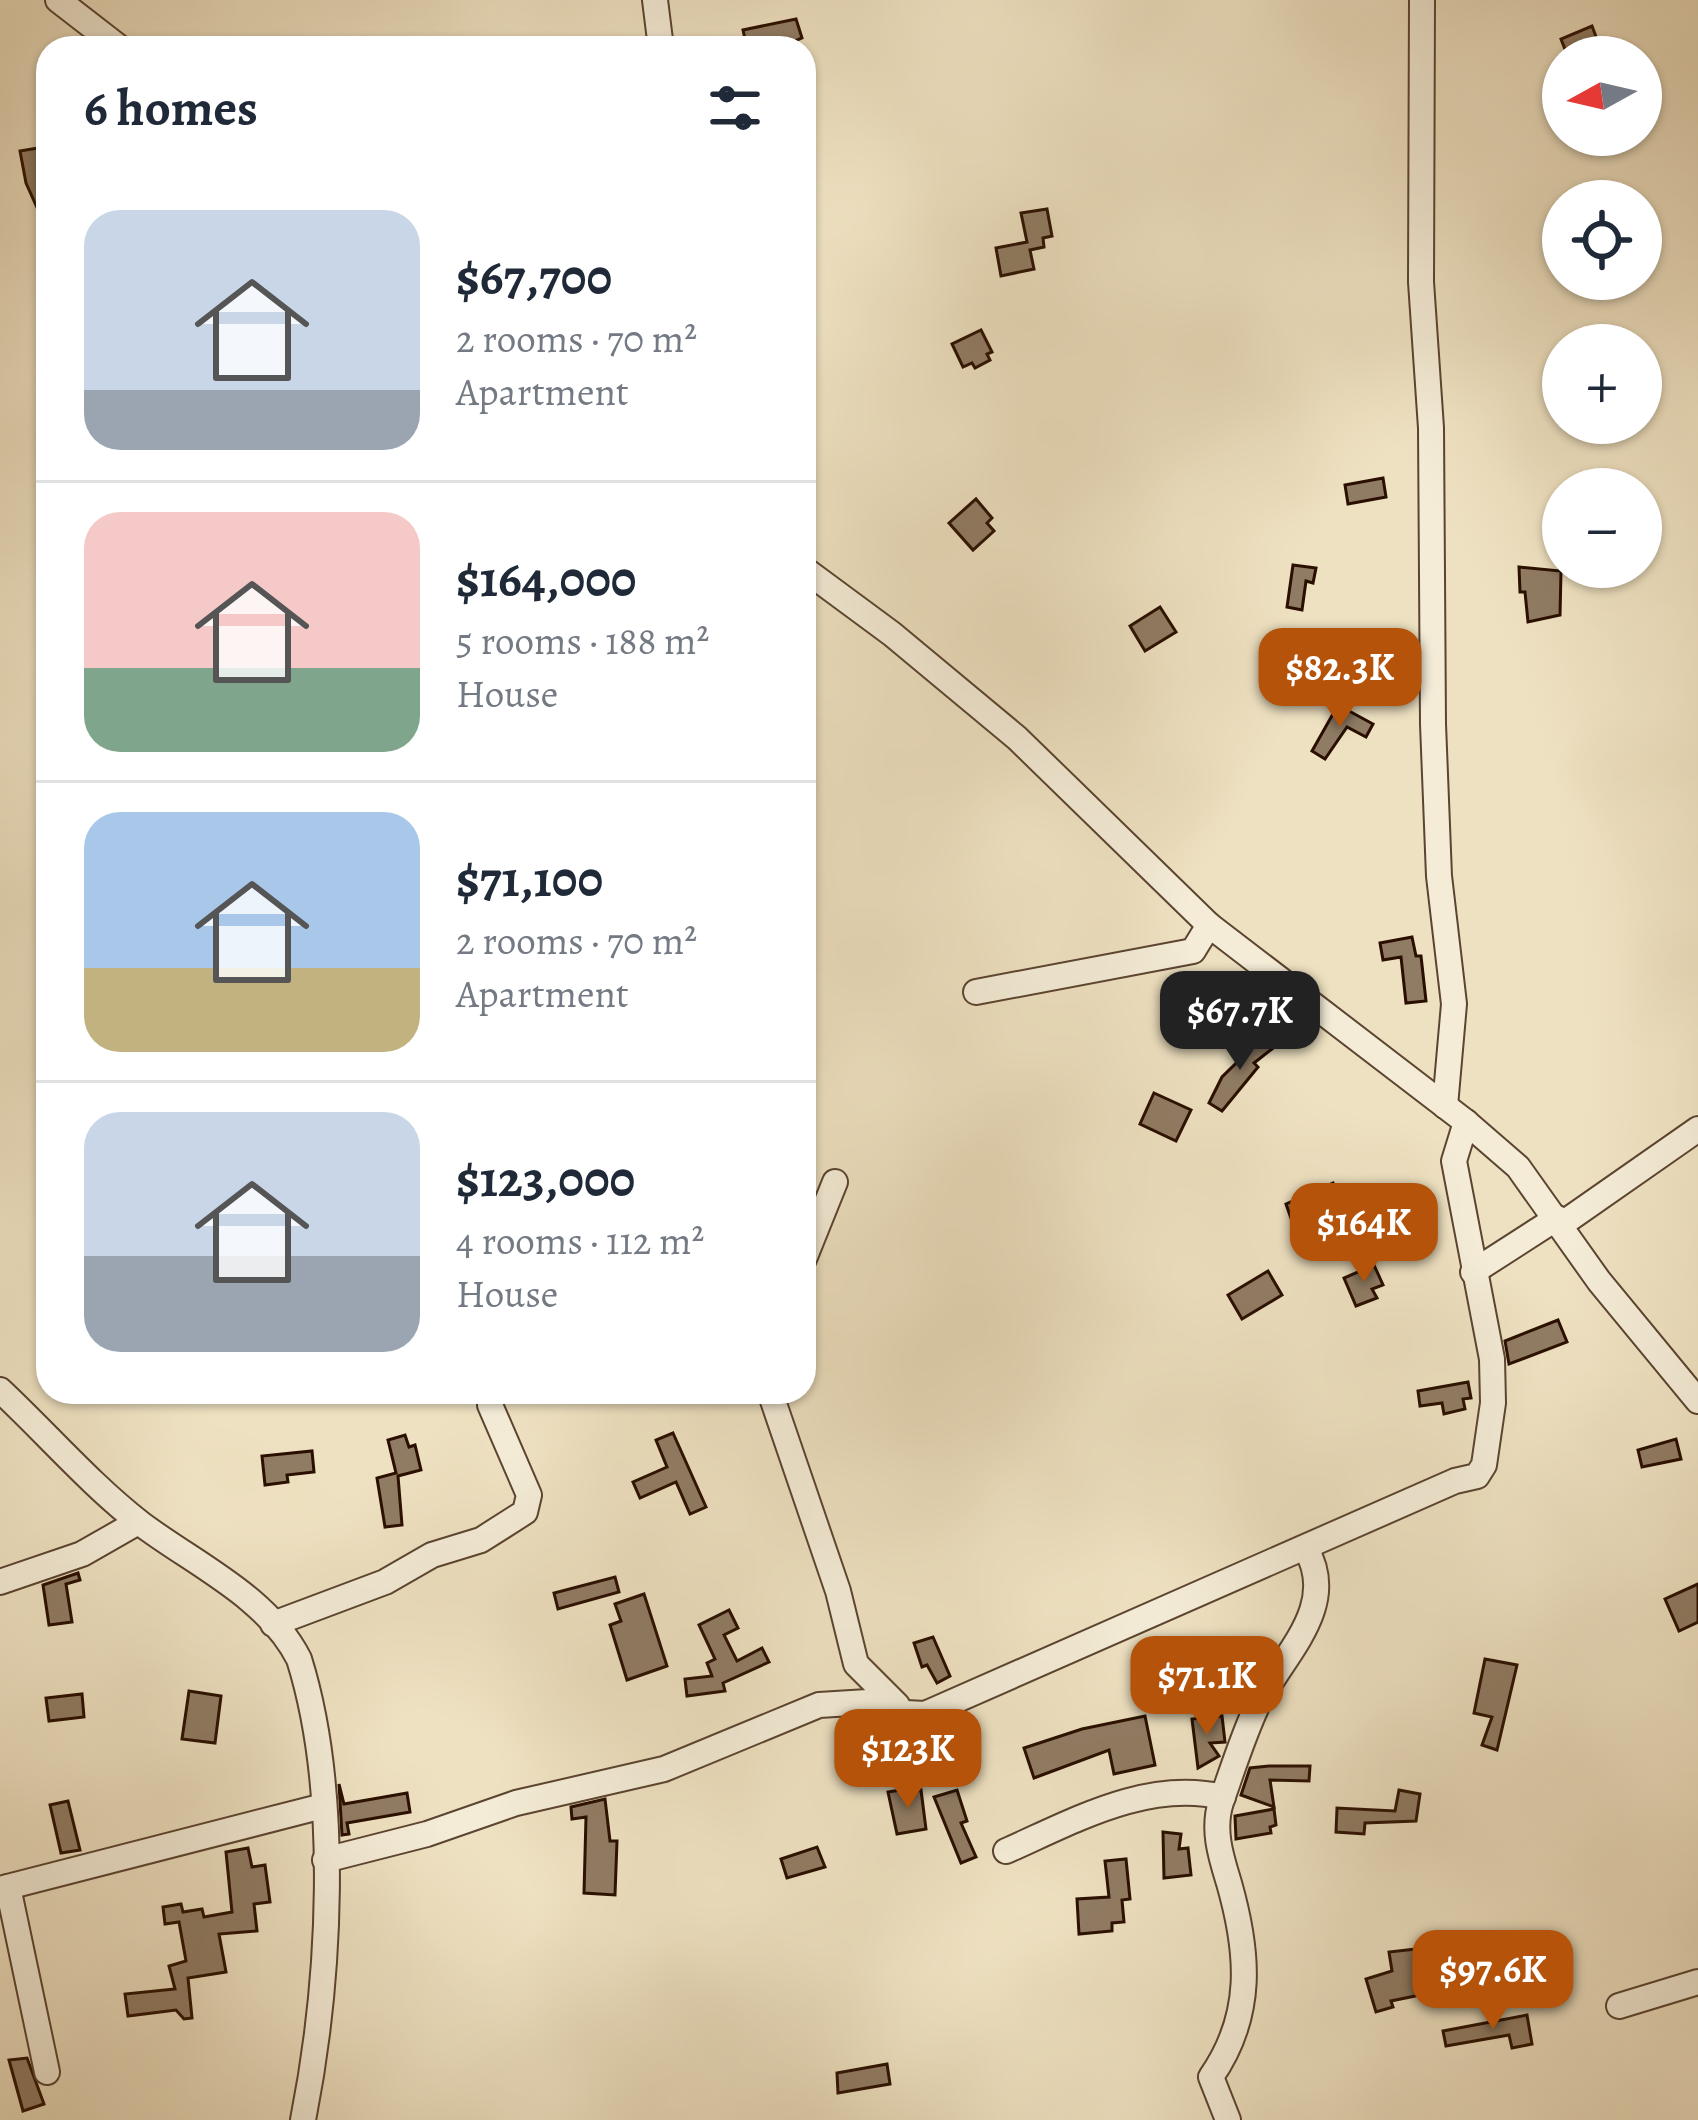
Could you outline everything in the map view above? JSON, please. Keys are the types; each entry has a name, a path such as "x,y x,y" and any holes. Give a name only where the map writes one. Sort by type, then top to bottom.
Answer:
{"street":[{"path":"58,0 104,36"},
{"path":"1423,0 1421,282 1431,428 1433,724 1439,876 1454,1004 1445,1106"},
{"path":"662,36 663,3"},
{"path":"816,578 1017,738 1209,925 1518,1167 1599,1281 1698,1401"},
{"path":"976,992 1193,951 1209,925"},
{"path":"774,1404 838,1591 856,1664 906,1713 925,1714 957,1702 1227,1579 1306,1549 1455,1481 1477,1476 1484,1465 1493,1403 1492,1359 1454,1161 1466,1122"},
{"path":"1473,1271 1559,1221 1698,1129"},
{"path":"816,1229 835,1182"},
{"path":"0,1390 139,1522 228,1584 290,1641 306,1682 326,1860 326,1954 303,2120"},
{"path":"273,1624 385,1582 432,1555 481,1540 525,1512 529,1496 490,1405"},
{"path":"0,1582 82,1554 139,1522"},
{"path":"1228,2120 1211,2077 1232,2040 1248,1988 1229,1884 1218,1852 1223,1797 1257,1706 1304,1632 1320,1590 1316,1567 1306,1549"},
{"path":"326,1860 428,1834 516,1803 664,1769 819,1705 864,1699 898,1707"},
{"path":"1006,1851 1108,1806 1179,1791 1223,1797"},
{"path":"47,2072 4,1888 323,1806"},
{"path":"1619,2006 1698,1982"}],"building":[{"path":"796,19 801,36 744,36 743,30"},
{"path":"1592,26 1596,36 1568,36"},
{"path":"36,148 36,205 26,183 20,151"},
{"path":"1047,209 1052,236 1043,238 1044,247 1030,250 1034,269 1001,276 996,248 1027,242 1021,213"},
{"path":"981,330 992,352 987,354 990,360 975,368 972,363 963,367 952,344"},
{"path":"1383,478 1386,497 1348,504 1345,485"},
{"path":"976,499 992,518 987,523 994,531 973,550 949,523"},
{"path":"1293,565 1316,568 1313,583 1306,581 1302,610 1287,607"},
{"path":"1519,567 1542,569 1542,588 1561,588 1560,615 1528,622 1525,592 1520,592"},
{"path":"1160,607 1176,632 1145,651 1130,626"},
{"path":"1338,705 1373,724 1366,737 1347,727 1325,759 1312,751"},
{"path":"1412,937 1416,956 1421,956 1426,1001 1406,1003 1401,957 1383,960 1380,943"},
{"path":"1267,1033 1277,1045 1254,1063 1258,1067 1222,1111 1209,1103 1222,1077"},
{"path":"1154,1093 1191,1110 1176,1141 1140,1124"},
{"path":"1333,1183 1339,1200 1333,1202 1337,1212 1328,1215 1336,1235 1316,1242 1308,1219 1293,1224 1286,1204"},
{"path":"1374,1265 1383,1285 1372,1289 1377,1298 1356,1306 1344,1278"},
{"path":"1268,1271 1282,1295 1242,1319 1228,1295"},
{"path":"1558,1320 1567,1342 1509,1364 1505,1341"},
{"path":"1468,1382 1471,1398 1463,1399 1465,1409 1444,1414 1442,1403 1420,1406 1418,1391"},
{"path":"673,1433 706,1507 690,1514 676,1482 640,1498 633,1482 667,1467 656,1440"},
{"path":"405,1435 409,1447 415,1445 421,1470 398,1476 402,1525 385,1527 377,1478 396,1473 388,1440"},
{"path":"1676,1439 1681,1459 1642,1467 1638,1450"},
{"path":"312,1451 314,1472 287,1475 288,1482 265,1485 262,1456"},
{"path":"78,1573 80,1580 66,1584 72,1622 49,1625 43,1585"},
{"path":"615,1577 619,1592 558,1609 554,1593"},
{"path":"1698,1584 1698,1622 1679,1631 1665,1599"},
{"path":"644,1594 667,1666 627,1680 610,1625 621,1621 615,1604"},
{"path":"729,1610 738,1628 724,1635 737,1661 762,1648 769,1662 723,1683 725,1691 687,1696 685,1679 712,1676 707,1663 715,1659 699,1625"},
{"path":"933,1637 950,1676 937,1683 927,1665 922,1667 914,1643"},
{"path":"1485,1659 1517,1665 1497,1750 1482,1745 1492,1717 1474,1713"},
{"path":"189,1691 221,1696 215,1743 182,1739"},
{"path":"82,1694 84,1717 49,1721 46,1698"},
{"path":"1145,1716 1155,1765 1114,1774 1109,1750 1034,1778 1024,1748"},
{"path":"1222,1716 1225,1742 1210,1743 1219,1756 1198,1768 1192,1719"},
{"path":"1310,1766 1309,1781 1270,1780 1274,1807 1241,1795 1250,1768"},
{"path":"339,1784 344,1804 407,1793 410,1812 347,1823 349,1834 342,1835"},
{"path":"907,1789 908,1794 921,1790 926,1829 897,1834 888,1792"},
{"path":"957,1790 967,1821 961,1823 976,1857 961,1863 934,1797"},
{"path":"1399,1790 1420,1794 1416,1821 1365,1823 1364,1834 1336,1832 1337,1808 1395,1811"},
{"path":"605,1799 610,1841 617,1841 615,1895 584,1893 586,1817 572,1819 571,1807"},
{"path":"68,1801 80,1850 61,1853 50,1805"},
{"path":"1274,1809 1276,1825 1270,1827 1271,1833 1236,1839 1235,1816"},
{"path":"1163,1832 1181,1834 1179,1849 1188,1848 1191,1875 1164,1878"},
{"path":"817,1847 825,1867 787,1878 781,1859"},
{"path":"248,1848 252,1867 265,1865 270,1902 254,1904 257,1931 219,1934 226,1972 188,1978 192,2018 184,2019 176,2010 128,2016 125,1994 175,1989 169,1966 186,1961 179,1922 165,1924 163,1907 181,1904 183,1912 202,1909 204,1917 232,1912 226,1852"},
{"path":"1126,1859 1130,1899 1122,1900 1124,1922 1112,1923 1112,1931 1079,1934 1077,1899 1109,1897 1105,1861"},
{"path":"1434,1947 1435,1960 1475,1953 1480,1978 1425,1988 1425,1994 1391,2001 1393,2007 1376,2012 1366,1979 1392,1971 1389,1952"},
{"path":"1527,2015 1532,2044 1512,2048 1509,2035 1446,2046 1443,2031"},
{"path":"27,2058 44,2104 23,2111 9,2060"},
{"path":"887,2064 890,2084 838,2093 837,2073"}]}
